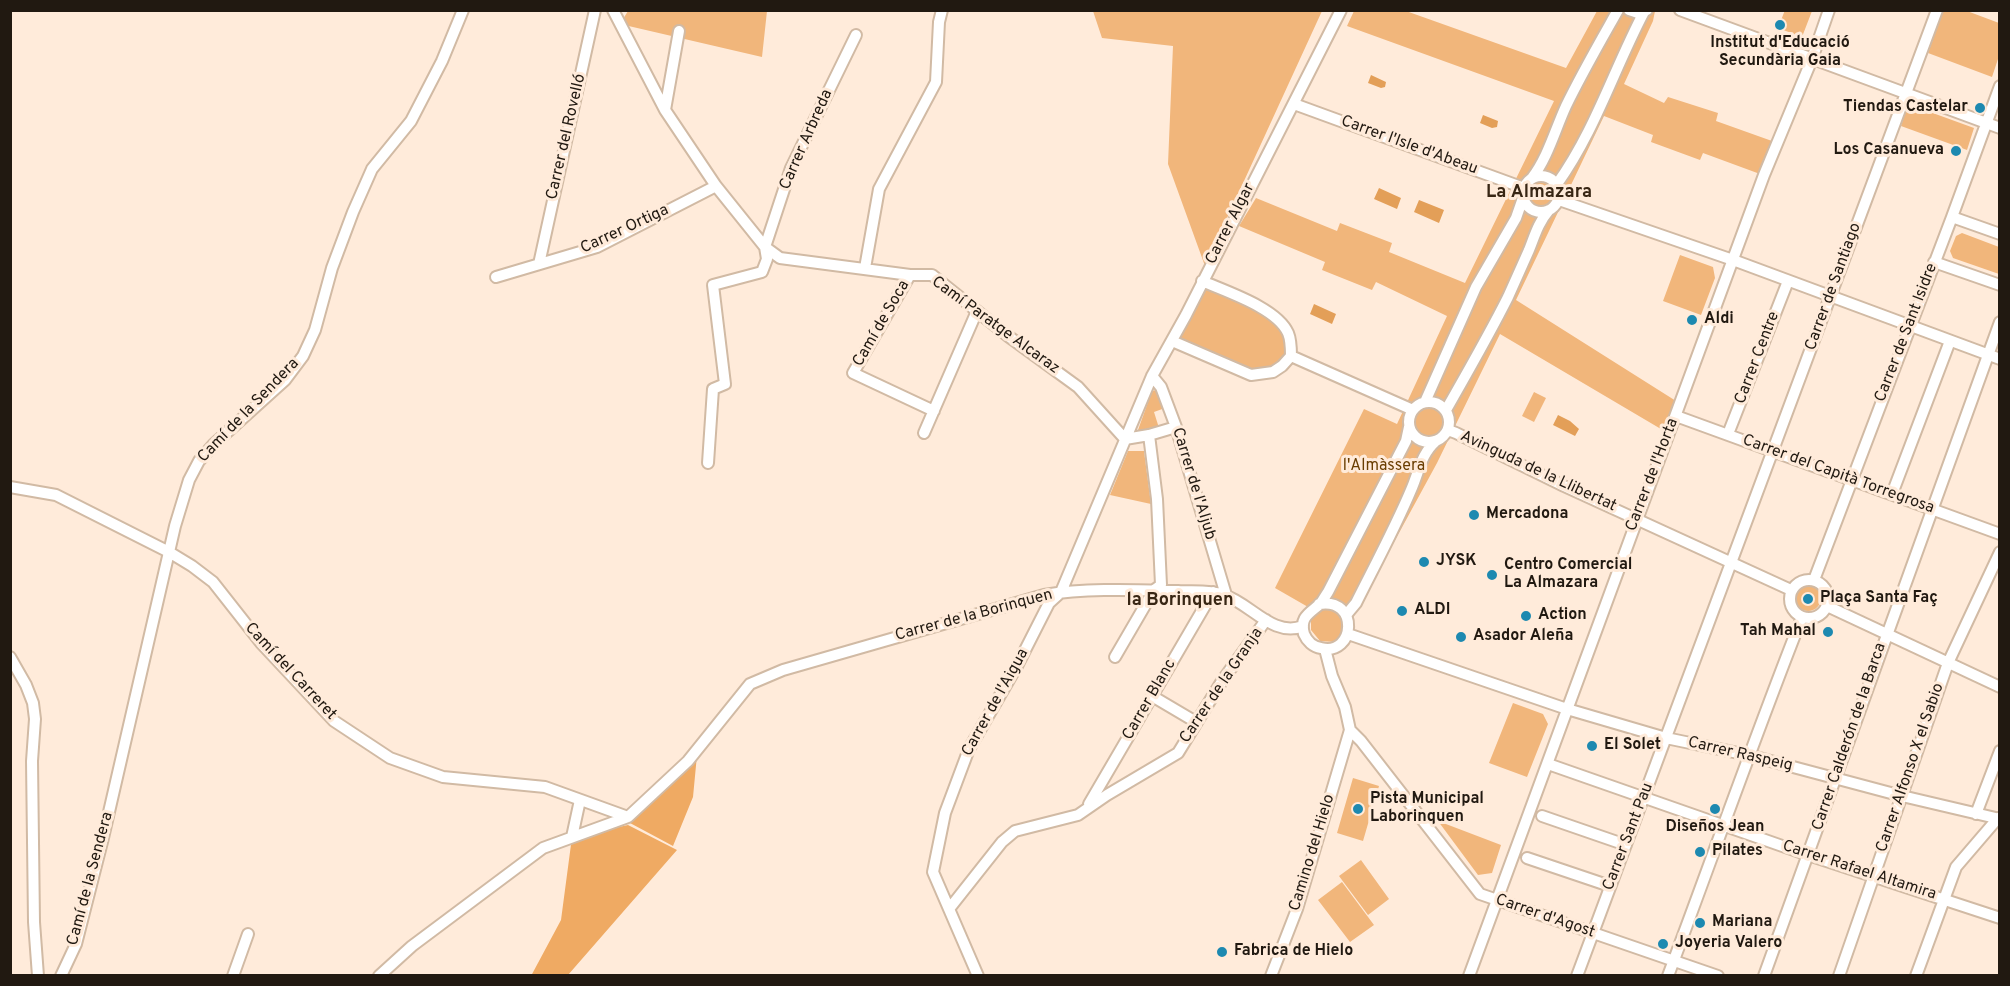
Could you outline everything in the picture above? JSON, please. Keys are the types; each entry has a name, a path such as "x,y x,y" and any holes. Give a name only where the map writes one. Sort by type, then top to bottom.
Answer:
{"street":[{"name":"Camí de la Sendera","path":"61,975 76,944 104,838 184,492 199,461 214,444 285,380 303,356 315,330 332,268 372,170 411,121 442,61 463,10"},
{"name":"Carrer del Rovelló","path":"539,264 595,10"},
{"name":"Camí Paratge Alcaraz","path":"613,10 665,110 716,186 765,247 780,258 932,276 1078,387 1125,439"},
{"path":"865,268 879,189 936,82 939,22 942,10"},
{"name":"Carrer Algar","path":"1125,439 1152,376 1341,10"},
{"path":"1319,604 1328,592 1406,441 1410,427 1409,417 1413,410 1425,402 1476,288 1516,218 1524,193 1545,158 1582,73 1618,10"},
{"path":"1629,10 1638,13 1645,11"},
{"path":"1680,10 2000,128"},
{"name":"Carrer de l'Horta","path":"1469,975 1732,260 1771,156 1812,59 1829,10"},
{"name":"Carrer de Santiago","path":"1732,564 1937,10"},
{"path":"1557,184 1598,114 1645,11"},
{"path":"665,110 679,31"},
{"name":"Carrer Arbreda","path":"708,463 713,389 725,384 713,285 762,272 767,259 765,247 791,168 856,35"},
{"name":"Carrer de Sant Isidre","path":"1814,580 2000,86"},
{"name":"Carrer l'Isle d'Abeau","path":"1294,104 1524,193"},
{"path":"1446,410 1466,377 1508,296 1538,226 1558,200 1557,184 1551,178 1542,176 1532,178"},
{"name":"Carrer Ortiga","path":"496,277 597,247 716,186"},
{"path":"1524,193 1531,209 1550,210"},
{"path":"1558,200 1732,260 2000,359"},
{"path":"1952,217 2000,234"},
{"path":"1934,262 2000,285"},
{"name":"Camí de Soca","path":"910,275 853,373 934,411"},
{"path":"1172,341 1251,375 1273,372 1291,356 1290,335 1282,322 1258,306 1202,281"},
{"name":"Carrer Centre","path":"1728,434 1788,281"},
{"path":"924,433 977,311"},
{"name":"Carrer Calderón de la Barca","path":"1764,975 2000,322"},
{"path":"1892,494 1950,341"},
{"path":"1291,356 1413,410"},
{"name":"Carrer de l'Aljub","path":"1152,376 1161,387 1176,428 1226,595"},
{"path":"1346,615 1356,603 1412,489 1428,448 1448,430 1450,422 1446,410 1435,402 1425,402"},
{"name":"Carrer del Capità Torregrosa","path":"1676,416 2000,534"},
{"path":"1410,427 1416,437 1424,441 1436,441"},
{"path":"1125,439 1176,428"},
{"name":"Avinguda de la Llibertat","path":"1448,430 1791,590"},
{"path":"1115,657 1154,591 1161,585 1157,499 1149,435"},
{"name":"Carrer de l'Aigua","path":"978,975 933,872 945,813 969,749 1017,666 1049,603 1061,592 1125,439"},
{"name":"Camí del Carreret","path":"10,487 56,495 169,552 213,582 261,643 334,721 390,758 443,777 544,787 628,817"},
{"name":"Carrer Alfonso X el Sabio","path":"1839,975 1948,663 2000,552"},
{"name":"Carrer Sant Pau","path":"1577,975 1732,564"},
{"path":"1814,580 1826,590 1827,606 1819,615 1802,617 1792,608 1791,590 1801,581 1814,580"},
{"name":"Carrer de la Borinquen","path":"628,817 688,761 750,684 783,670 1032,598 1061,592 1213,592 1226,595 1266,620 1284,628 1296,629 1303,626"},
{"name":"Carrer Blanc","path":"1087,808 1213,592"},
{"path":"1330,603 1340,608 1346,615 1348,634 1338,646 1325,649 1309,641 1303,626 1305,616 1310,609 1319,604 1330,603"},
{"path":"1827,606 2000,687"},
{"path":"1668,975 1725,825 1748,755 1802,617"},
{"name":"Carrer de la Granja","path":"949,909 1002,842 1015,831 1078,815 1178,753 1222,681 1266,620"},
{"name":"Carrer Raspeig","path":"1348,634 1567,709 1666,738 1748,755 1999,819"},
{"name":"Carrer d'Agost","path":"1325,649 1350,730 1480,894 1718,975"},
{"path":"10,657 26,685 33,703 35,719 32,761 34,922 38,975"},
{"path":"1152,696 1196,722"},
{"name":"Camino del Hielo","path":"1271,975 1297,909 1350,730"},
{"path":"1976,814 2000,751"},
{"name":"Carrer Rafael Altamira","path":"1548,764 1808,855 2000,918"},
{"path":"572,837 580,800"},
{"path":"1542,816 1626,845"},
{"path":"379,975 412,946 543,848 628,817"},
{"path":"1916,975 1956,867 1999,819"},
{"path":"1527,858 1610,886"},
{"path":"233,975 248,934"}],"green space":[{"path":"1785,10 1812,11 1802,37 1778,28"},
{"path":"628,11 767,11 762,57 620,24"},
{"path":"1093,11 1322,11 1205,266 1168,164 1173,46 1102,38"},
{"name":"l'Almàssera","path":"1354,11 1406,11 1566,68 1597,11 1655,11 1653,21 1624,84 1664,103 1668,97 1718,113 1716,121 1772,141 1760,174 1703,153 1700,160 1651,142 1653,135 1604,116 1516,300 1676,401 1666,432 1500,334 1437,463 1344,634 1335,642 1320,641 1311,630 1311,617 1315,611 1275,588 1364,409 1397,424 1447,316 1376,282 1372,290 1322,270 1325,262 1239,226 1256,198 1337,231 1340,223 1392,243 1389,252 1465,283 1554,101 1347,26"},
{"path":"1943,11 1967,11 1999,23 1999,56 1992,77 1928,53"},
{"path":"1908,104 1974,128 1967,150 1901,126"},
{"path":"1962,233 1999,247 1999,274 1953,258 1950,251 1956,236"},
{"path":"1680,255 1713,267 1715,278 1701,315 1663,301"},
{"path":"1202,281 1282,322 1291,356 1283,366 1251,375 1172,341"},
{"path":"1156,390 1165,408 1154,412 1159,428 1142,433 1138,430 1152,391"},
{"path":"1534,392 1546,398 1534,422 1522,416"},
{"path":"1128,451 1144,451 1151,504 1110,495"},
{"path":"1808,585 1817,589 1821,598 1817,607 1808,611 1799,607 1795,598 1799,589"},
{"path":"1513,703 1543,714 1548,724 1527,777 1489,763"},
{"name":"Pista Municipal Laborinquen","path":"1353,778 1379,786 1363,841 1337,833"},
{"path":"1438,821 1501,845 1492,873 1478,875"},
{"path":"1361,860 1389,899 1368,915 1339,876"},
{"path":"1342,882 1374,925 1350,942 1318,900"}],"shaded area":[{"path":"1371,75 1386,82 1385,87 1381,88 1368,83"},
{"path":"1483,115 1498,121 1497,127 1492,128 1480,123"},
{"path":"1379,188 1401,198 1397,209 1374,199"},
{"path":"1419,200 1444,210 1439,223 1414,212"},
{"path":"1314,304 1336,314 1332,324 1310,314"},
{"path":"1558,415 1579,429 1575,436 1553,425"},
{"path":"697,755 693,797 673,846 630,823"},
{"path":"628,825 677,850 568,975 531,976 561,920 572,837"}],"place":[{"name":"Institut d'Educació Secundària Gaia","path":"1780,25"},
{"name":"Tiendas Castelar","path":"1980,108"},
{"name":"Los Casanueva","path":"1956,151"},
{"name":"Aldi","path":"1692,320"},
{"name":"Mercadona","path":"1474,515"},
{"name":"JYSK","path":"1424,562"},
{"name":"Centro Comercial La Almazara","path":"1492,575"},
{"name":"Plaça Santa Faç","path":"1808,599"},
{"name":"ALDI","path":"1402,611"},
{"name":"Action","path":"1526,616"},
{"name":"Tah Mahal","path":"1828,632"},
{"name":"Asador Aleña","path":"1461,637"},
{"name":"El Solet","path":"1592,746"},
{"name":"Pista Municipal Laborinquen","path":"1358,809"},
{"name":"Diseños Jean","path":"1715,809"},
{"name":"Pilates","path":"1700,852"},
{"name":"Mariana","path":"1700,923"},
{"name":"Joyeria Valero","path":"1663,944"},
{"name":"Fabrica de Hielo","path":"1222,952"}],"district":[{"name":"La Almazara","path":"1539,193"},
{"name":"la Borinquen","path":"1180,601"}]}
